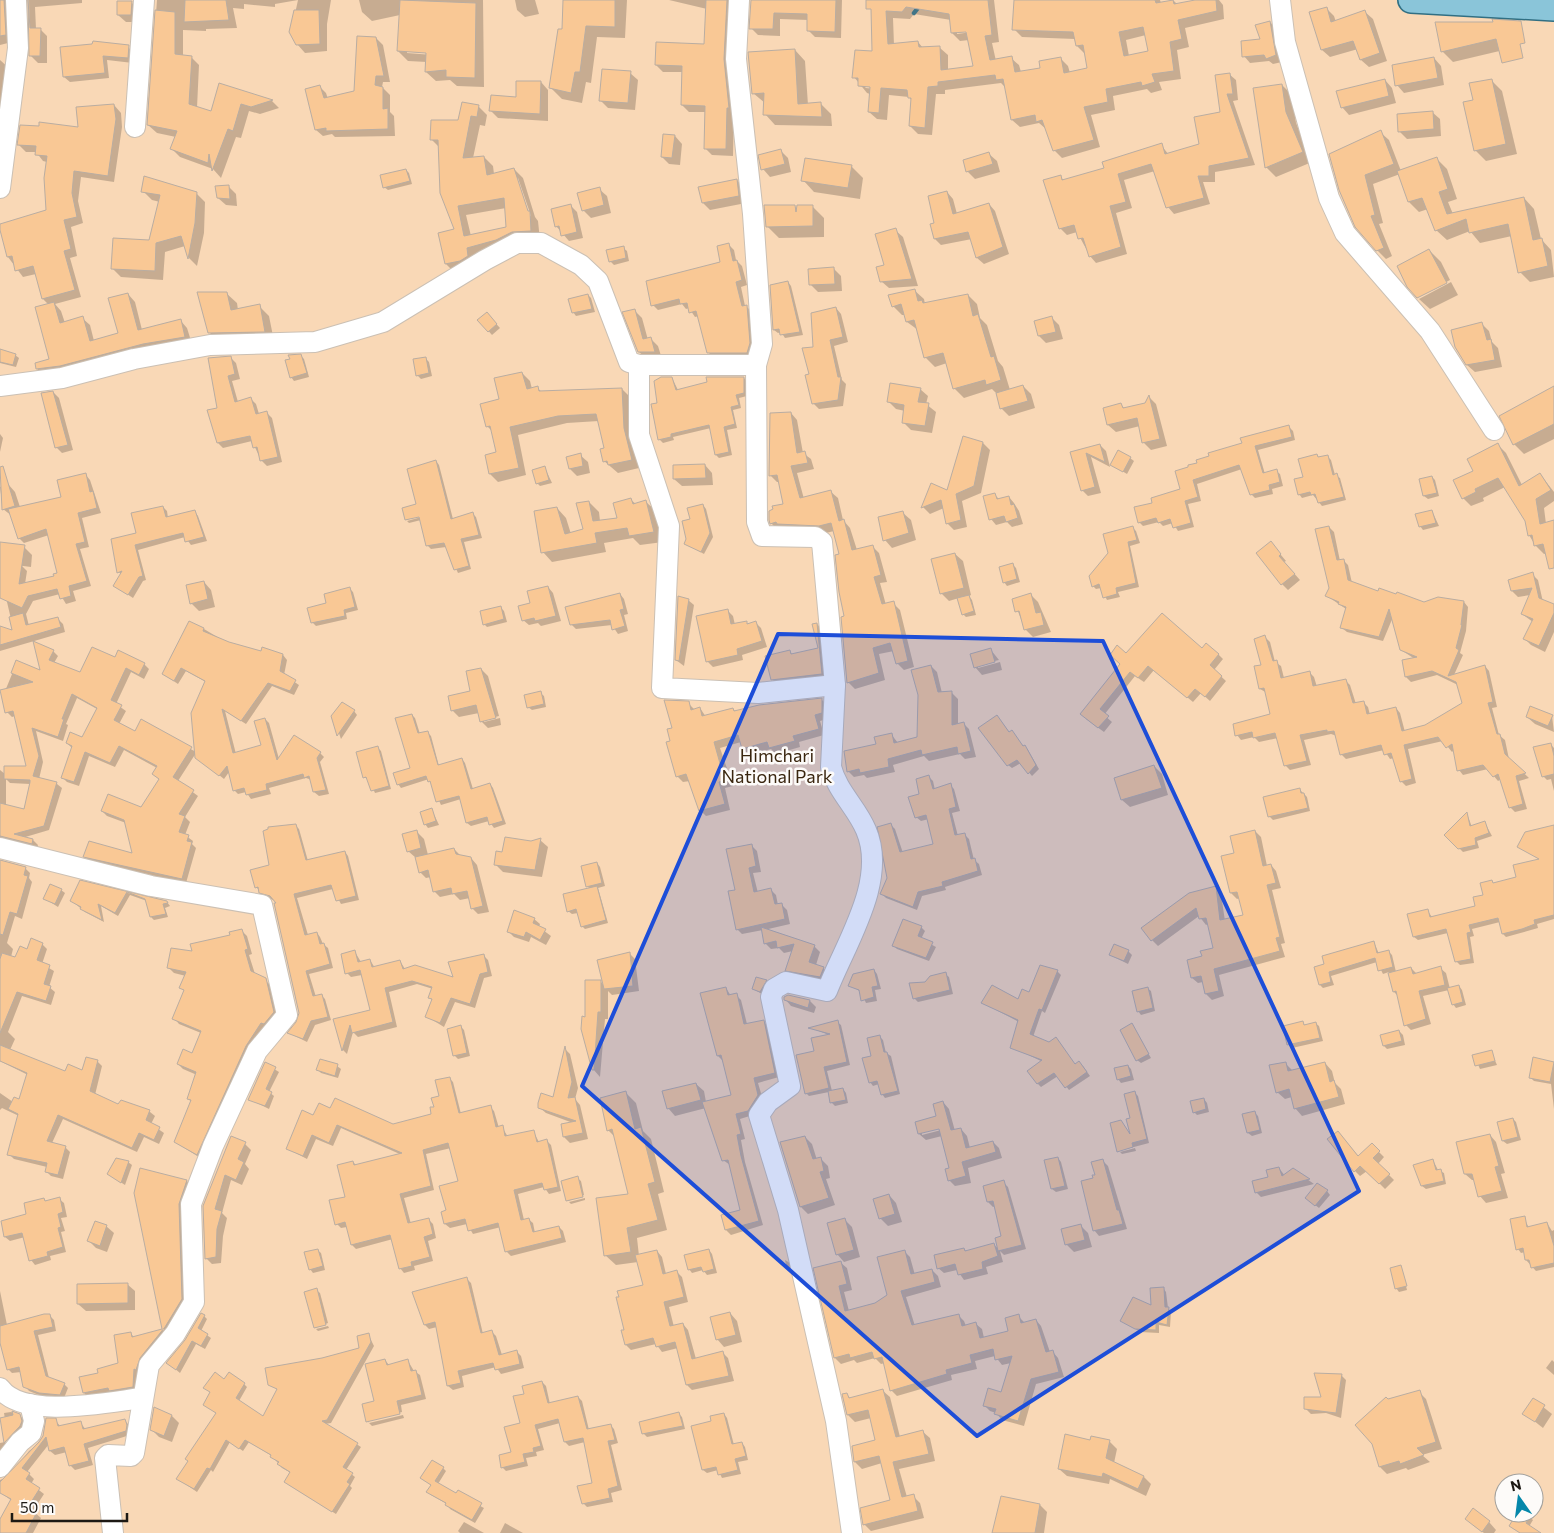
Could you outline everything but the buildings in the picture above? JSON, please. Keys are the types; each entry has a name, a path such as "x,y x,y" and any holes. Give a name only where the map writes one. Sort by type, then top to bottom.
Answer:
{"main road":[{"path":"1411,0 1554,8"}],"street":[{"path":"0,188 18,48 16,0"},
{"path":"135,127 144,0"},
{"path":"738,0 736,59 754,214 762,344 756,366 757,522 762,536 815,537 822,542 835,685 831,767 834,778 866,828 870,840 871,890 828,991 786,982 774,989 771,997 790,1086 768,1102 759,1115 788,1210 834,1411 852,1533"},
{"path":"1280,0 1285,42 1329,198 1345,233 1430,331 1494,430"},
{"path":"0,386 62,378 134,359 210,345 315,342 383,322 516,243 541,243 581,265 598,281 629,362 639,365 756,366"},
{"path":"639,365 639,435 669,526 662,688 758,693 835,685"},
{"path":"0,848 151,886 262,905 287,1014 257,1052 213,1146 191,1204 194,1302 175,1334 149,1365 134,1453 131,1456 108,1455 105,1458 113,1533"},
{"path":"0,1388 6,1396 30,1404 63,1406 142,1398"},
{"path":"0,1467 20,1442 31,1433 34,1421 30,1404"}],"highlighted area":[{"path":"778,634 1103,641 1359,1191 977,1436 582,1086"}],"green space":[{"name":"Himchari National Park","path":"0,0 1554,0 1554,1533 0,1533"}],"waterway":[{"path":"914,13 924,0"}]}
